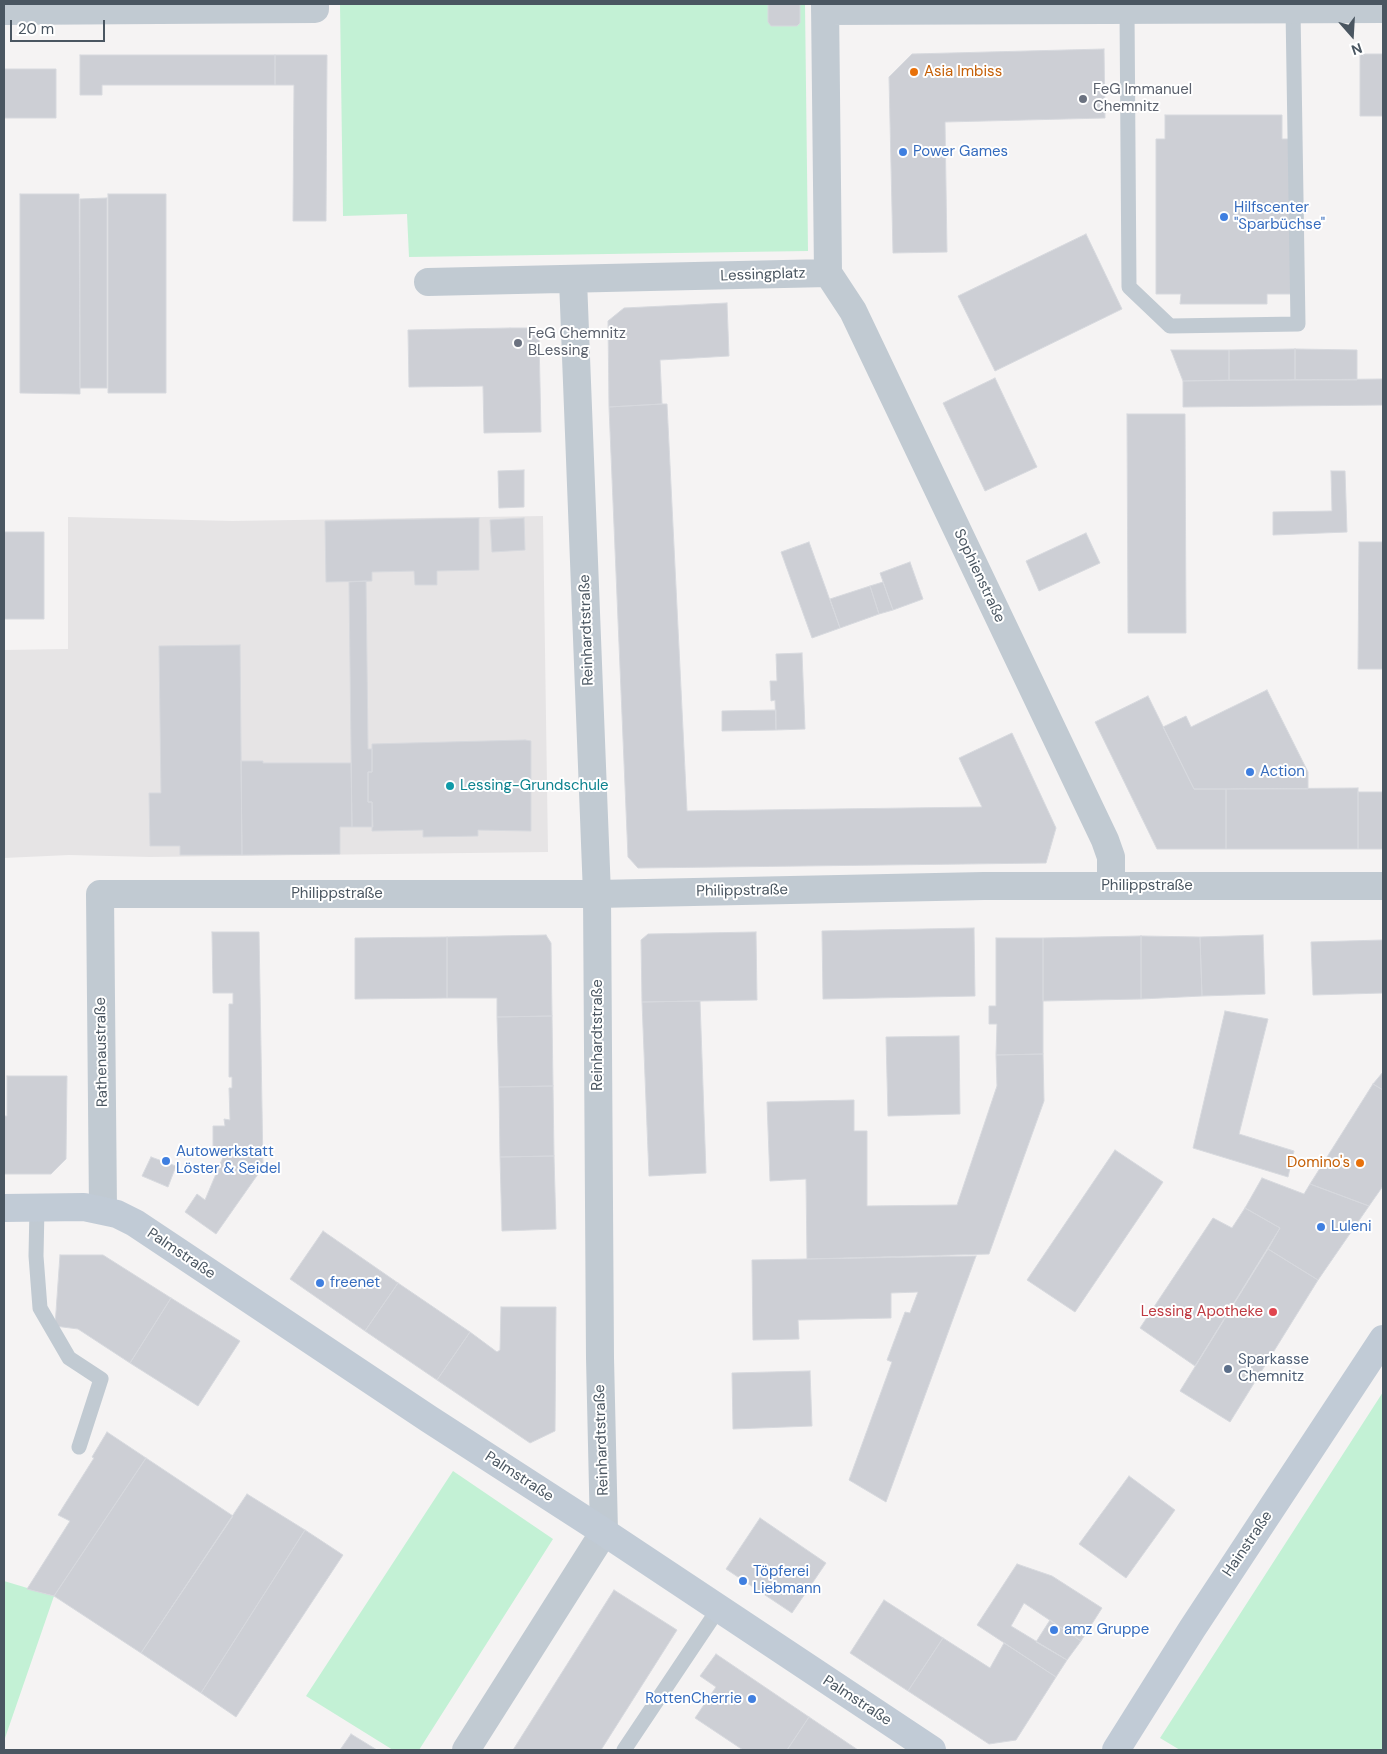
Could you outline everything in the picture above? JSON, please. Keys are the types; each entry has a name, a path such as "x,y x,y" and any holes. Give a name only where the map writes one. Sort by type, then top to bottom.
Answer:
{"main road":[{"name":"Palmstraße","path":"4,1208 84,1207 103,1210 135,1223 932,1750"},
{"name":"Hainstraße","path":"1116,1750 1192,1628 1383,1339"}],"street":[{"path":"4,11 315,6"},
{"path":"825,8 1127,11 1383,9"},
{"name":"Lessingplatz","path":"428,282 828,273 825,8"},
{"name":"Sophienstraße","path":"828,273 853,311 1105,840 1111,857 1111,886"},
{"name":"Reinhardtstraße","path":"573,280 597,894 600,1358 604,1532"},
{"name":"Philippstraße","path":"100,894 597,894 984,886 1383,886"},
{"name":"Rathenaustraße","path":"100,894 103,1210"},
{"path":"466,1750 604,1532"}],"lane":[{"path":"1127,11 1129,287 1170,326 1298,324 1293,9"},
{"path":"37,1208 36,1256 40,1308 69,1358 101,1379 79,1447"},
{"path":"624,1750 719,1608"}],"shaded area":[{"path":"543,516 548,852 150,857 69,855 4,858 4,650 68,649 68,517 232,521"}],"green space":[{"path":"340,4 805,4 808,251 409,257 407,214 343,216"},
{"path":"1383,1392 1383,1750 1180,1750 1160,1738"},
{"path":"453,1471 553,1539 419,1750 393,1750 306,1696"},
{"path":"4,1581 54,1596 4,1741"}],"building":[{"path":"768,4 800,4 800,23 797,26 771,26 768,22"},
{"path":"1104,49 1105,118 945,122 947,252 893,253 889,77 912,54"},
{"path":"1360,54 1383,54 1383,116 1360,116"},
{"path":"80,55 275,55 275,85 102,85 102,95 80,95"},
{"path":"275,55 327,55 326,221 293,221 294,85 275,85"},
{"path":"4,69 56,69 56,118 4,118"},
{"name":"Hilfscenter \"Sparbüchse\"","path":"1165,115 1282,115 1282,139 1292,139 1291,294 1267,294 1267,304 1180,304 1181,294 1156,294 1156,139 1165,139"},
{"path":"20,194 79,194 80,394 20,393"},
{"path":"108,194 166,194 166,393 108,393"},
{"path":"107,198 107,388 80,388 80,199"},
{"path":"1086,234 1122,309 995,371 958,296"},
{"path":"727,303 729,356 660,360 662,404 609,407 608,321 624,308"},
{"path":"530,328 539,338 541,432 484,433 483,386 409,387 408,330"},
{"path":"1295,349 1357,350 1357,380 1295,380"},
{"path":"1295,349 1295,380 1229,380 1229,350"},
{"path":"1171,350 1229,350 1229,380 1183,381"},
{"path":"995,378 1037,467 985,491 943,403"},
{"path":"1383,379 1383,405 1183,407 1183,381"},
{"path":"667,404 687,811 982,807 959,758 1012,733 1056,828 1046,863 638,868 628,857 609,407"},
{"path":"1127,414 1185,414 1186,633 1128,633"},
{"path":"524,470 524,507 499,508 498,471"},
{"path":"1331,471 1345,471 1347,532 1273,535 1273,512 1332,511"},
{"path":"479,518 479,570 437,571 437,585 415,585 414,571 372,572 372,581 326,582 325,521"},
{"path":"524,518 525,550 492,552 490,520"},
{"path":"4,532 44,532 44,619 4,619"},
{"path":"1086,533 1100,563 1039,591 1026,561"},
{"path":"809,542 840,628 812,638 781,552"},
{"path":"1359,542 1383,542 1383,669 1358,669"},
{"path":"910,562 923,599 893,610 880,573"},
{"path":"366,581 368,749 372,749 372,772 368,772 368,802 372,802 373,827 352,827 349,582"},
{"path":"883,582 893,610 879,614 870,586"},
{"path":"870,586 879,614 840,628 830,599"},
{"path":"240,645 242,855 180,855 180,846 150,846 149,793 161,793 159,646"},
{"path":"802,653 805,729 776,730 775,700 771,701 770,681 777,681 776,654"},
{"path":"1267,690 1308,772 1308,789 1194,789 1163,727 1186,716 1191,727"},
{"path":"1148,696 1194,789 1226,789 1226,849 1157,849 1095,722"},
{"path":"776,710 776,730 722,731 722,711"},
{"name":"Lessing-Grundschule","path":"531,741 531,831 478,830 478,836 423,837 423,830 372,831 372,802 368,802 368,772 372,772 372,744"},
{"path":"241,761 263,761 263,763 351,763 352,827 340,827 340,854 242,855"},
{"path":"1358,788 1358,849 1226,849 1226,789"},
{"path":"1358,792 1383,792 1383,849 1358,849"},
{"path":"974,928 975,996 823,999 822,931"},
{"path":"212,932 259,932 263,1167 216,1234 185,1212 197,1194 205,1200 226,1150 213,1150 213,1126 225,1126 224,1119 230,1120 229,1088 232,1088 232,1077 229,1077 229,1004 233,1004 233,993 213,993"},
{"path":"756,932 757,1000 642,1002 641,940 648,934"},
{"path":"546,935 551,943 552,1016 497,1017 497,998 447,998 447,937"},
{"path":"1263,935 1265,994 1202,996 1200,937"},
{"path":"1141,936 1141,999 1043,1001 1043,938"},
{"path":"1141,936 1200,937 1202,996 1141,999"},
{"path":"447,937 447,998 355,999 355,938"},
{"path":"996,938 1043,938 1043,1054 996,1055 997,1024 989,1024 989,1006 996,1006"},
{"path":"1383,940 1383,993 1313,995 1311,942"},
{"path":"700,1001 706,1173 649,1176 642,1002"},
{"path":"1225,1011 1268,1019 1239,1134 1294,1151 1288,1177 1193,1148"},
{"path":"552,1016 553,1086 499,1087 497,1017"},
{"path":"959,1036 960,1114 888,1116 886,1037"},
{"path":"1043,1054 1044,1101 989,1254 807,1259 806,1179 770,1181 767,1102 854,1100 854,1131 867,1131 867,1206 957,1205 997,1086 996,1055"},
{"path":"1383,1072 1383,1090 1373,1084"},
{"path":"7,1076 67,1076 66,1159 51,1174 4,1174 4,1116 7,1116"},
{"path":"1373,1084 1383,1090 1383,1186 1369,1206 1310,1184"},
{"path":"553,1086 554,1156 500,1157 499,1087"},
{"path":"1115,1150 1163,1182 1075,1312 1027,1280"},
{"path":"554,1156 556,1229 502,1231 500,1157"},
{"path":"151,1157 176,1166 168,1187 142,1176"},
{"path":"1262,1178 1304,1194 1310,1184 1369,1206 1318,1280 1268,1249 1280,1228 1245,1208"},
{"path":"1245,1208 1280,1228 1195,1366 1140,1328 1213,1218 1232,1228"},
{"path":"323,1231 398,1283 365,1331 290,1279"},
{"path":"1268,1249 1318,1280 1230,1422 1180,1391"},
{"path":"60,1255 103,1255 171,1298 130,1363 78,1329 55,1326"},
{"path":"976,1256 886,1502 849,1480 892,1362 887,1360 905,1312 910,1313 918,1292 891,1293 891,1318 798,1320 799,1339 753,1340 752,1260"},
{"path":"398,1283 470,1332 437,1380 365,1331"},
{"path":"171,1298 240,1341 198,1406 130,1363"},
{"path":"501,1307 556,1307 555,1431 530,1443 437,1380 470,1332 497,1352 500,1350"},
{"path":"810,1371 812,1426 733,1429 732,1373"},
{"path":"107,1432 146,1458 54,1596 27,1589 70,1521 58,1515 94,1458 92,1457"},
{"path":"146,1458 233,1516 141,1653 54,1596"},
{"path":"1129,1476 1175,1510 1126,1578 1079,1544"},
{"path":"247,1494 305,1530 201,1693 141,1653"},
{"path":"760,1518 826,1563 792,1613 726,1569"},
{"path":"305,1530 343,1555 236,1717 201,1693"},
{"path":"1017,1564 1052,1576 1102,1608 1081,1641 1024,1603 1011,1626 1067,1660 1056,1677 977,1625"},
{"path":"614,1590 677,1630 601,1750 513,1750"},
{"path":"884,1600 943,1638 908,1691 850,1653"},
{"name":"amz Gruppe","path":"1050,1620 1081,1641 1067,1660 1036,1642"},
{"path":"943,1638 990,1668 1004,1643 1056,1677 1016,1740 989,1744 908,1691"},
{"path":"716,1654 809,1717 787,1750 743,1750 695,1718 716,1687 700,1676"},
{"path":"809,1717 858,1750 787,1750"},
{"path":"351,1734 377,1750 340,1750"}],"place":[{"name":"Asia Imbiss","path":"914,72"},
{"name":"FeG Immanuel Chemnitz","path":"1083,99"},
{"name":"Power Games","path":"903,152"},
{"name":"Hilfscenter \"Sparbüchse\"","path":"1224,217"},
{"name":"FeG Chemnitz BLessing","path":"518,343"},
{"name":"Action","path":"1250,772"},
{"name":"Lessing-Grundschule","path":"450,786"},
{"name":"Autowerkstatt Löster & Seidel","path":"166,1161"},
{"name":"Domino's","path":"1360,1163"},
{"name":"Luleni","path":"1321,1227"},
{"name":"freenet","path":"320,1283"},
{"name":"Lessing Apotheke","path":"1273,1312"},
{"name":"Sparkasse Chemnitz","path":"1228,1369"},
{"name":"Töpferei Liebmann","path":"743,1581"},
{"name":"amz Gruppe","path":"1054,1630"},
{"name":"RottenCherrie","path":"752,1699"}]}
